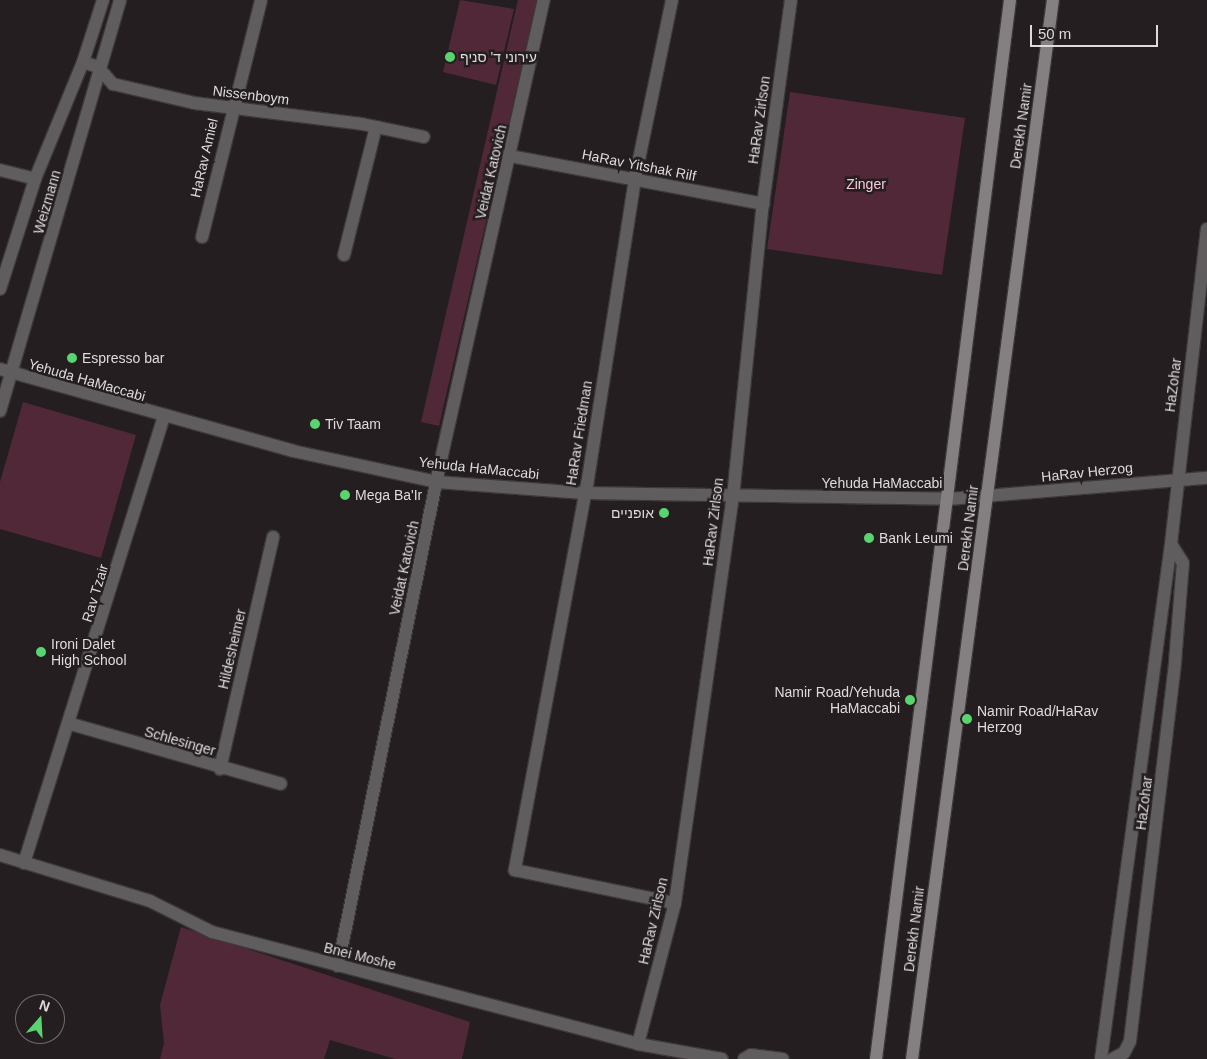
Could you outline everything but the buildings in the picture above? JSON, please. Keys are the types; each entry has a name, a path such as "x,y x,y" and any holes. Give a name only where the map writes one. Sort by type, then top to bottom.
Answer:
{"main road":[{"name":"Derekh Namir","path":"876,1059 949,499 1010,0"},
{"name":"Derekh Namir","path":"912,1059 1053,0"}],"street":[{"name":"Weizmann","path":"0,289 35,179 83,62 103,0"},
{"name":"Weizmann","path":"0,411 8,368 98,67 120,0"},
{"name":"HaRav Amiel","path":"202,237 231,108 261,0"},
{"name":"Veidat Katovich","path":"338,966 437,482 544,0"},
{"name":"HaRav Friedman","path":"672,0 635,179 584,493 515,870 675,903"},
{"name":"HaRav Zirlson","path":"638,1044 675,903 733,497 763,204 791,0"},
{"name":"Nissenboym","path":"83,62 98,67 113,84 231,108 376,127 424,137"},
{"path":"344,255 376,127"},
{"name":"HaRav Yitshak Rilf","path":"510,156 763,204"},
{"path":"0,170 35,179"},
{"name":"HaZohar","path":"1101,1059 1171,544 1177,478 1204,276 1207,229"},
{"name":"Yehuda HaMaccabi","path":"0,362 8,368 164,417 437,482 584,493 733,497 969,498"},
{"name":"Rav Tzair","path":"24,862 70,724 164,417"},
{"name":"HaRav Herzog","path":"969,498 1177,478 1207,478"},
{"name":"Hildesheimer","path":"220,768 273,537"},
{"name":"HaZohar","path":"1112,1059 1124,1053 1130,1042 1173,682 1183,589 1183,563 1171,544"},
{"name":"Schlesinger","path":"70,724 281,784"},
{"name":"Bnei Moshe","path":"0,855 150,901 212,932 638,1044 722,1059"},
{"path":"744,1059 751,1055 784,1059"}],"green space":[{"path":"460,0 514,9 496,85 443,72"},
{"path":"518,0 537,0 439,426 421,422"},
{"name":"Zinger","path":"790,92 965,118 942,275 767,249"},
{"path":"23,402 136,435 101,558 0,529 0,482"},
{"path":"181,927 470,1022 462,1059 395,1059 330,1040 324,1059 160,1059 164,1043 160,1005"}],"place":[{"name":"עירוני ד' סניף","path":"450,57"},
{"name":"Espresso bar","path":"72,358"},
{"name":"Tiv Taam","path":"315,424"},
{"name":"Mega Ba'Ir","path":"345,495"},
{"name":"אופניים","path":"664,513"},
{"name":"Bank Leumi","path":"869,538"},
{"name":"Ironi Dalet High School","path":"41,652"},
{"name":"Namir Road/Yehuda HaMaccabi","path":"910,700"},
{"name":"Namir Road/HaRav Herzog","path":"967,719"}]}
